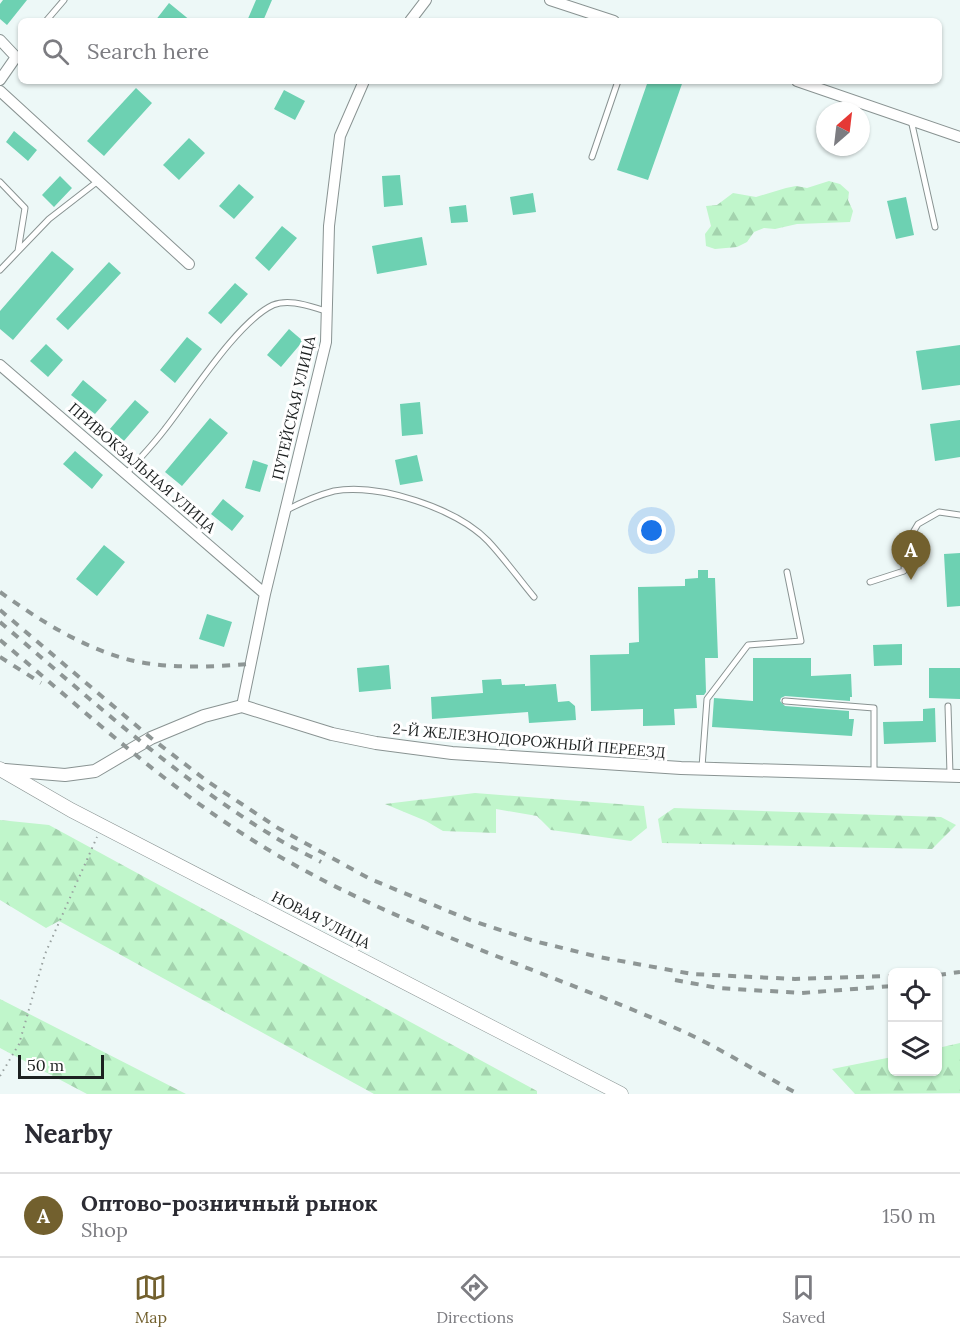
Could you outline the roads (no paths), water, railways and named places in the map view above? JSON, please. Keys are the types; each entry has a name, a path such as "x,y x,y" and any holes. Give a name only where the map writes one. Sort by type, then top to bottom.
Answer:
{"main road":[{"name":"НОВАЯ УЛИЦА","path":"2,769 71,810 621,1094"}],"street":[{"path":"412,18 426,0"},
{"path":"550,0 605,18"},
{"path":"0,40 18,54 0,80"},
{"name":"ПУТЕЙСКАЯ УЛИЦА","path":"242,706 265,594 326,342 328,226 340,136 363,84"},
{"path":"806,84 960,137"},
{"path":"0,91 189,264"},
{"name":"ПРИВОКЗАЛЬНАЯ УЛИЦА","path":"0,365 265,594"},
{"path":"2,769 65,775 95,771 151,738 204,716 242,706"},
{"name":"2-Й ЖЕЛЕЗНОДОРОЖНЫЙ ПЕРЕЕЗД","path":"242,706 332,734 452,753 702,769 955,776"}],"lane":[{"path":"49,18 64,0"},
{"path":"592,157 617,84"},
{"path":"911,120 935,227"},
{"path":"0,270 49,219 98,181"},
{"path":"0,182 25,208 17,252"},
{"path":"126,474 165,429 237,336 260,314 275,304 293,302 327,311"},
{"path":"285,511 299,503 335,491 369,491 413,498 458,520 486,539 534,597"},
{"path":"870,582 904,571 905,546 918,524 939,512 960,515"},
{"path":"702,769 707,699 739,656 748,645 801,641 787,572"},
{"path":"785,701 873,708 874,774"},
{"path":"948,706 955,776"}],"railway":[{"path":"0,592 30,613 78,641 130,660 174,666 249,664"},
{"path":"0,610 151,738 207,781 278,828 370,879 470,920 534,941 599,957 692,974 795,979 888,976"},
{"path":"0,622 166,762 236,813 279,840 321,862"},
{"path":"0,640 196,802 267,849 316,877 367,902 470,946 680,1030 798,1094"},
{"path":"0,657 41,683"},
{"path":"942,974 960,972"},
{"path":"675,980 718,988 802,993 888,986"}],"place":[{"name":"Оптово-розничный рынок","path":"911,580"}]}
